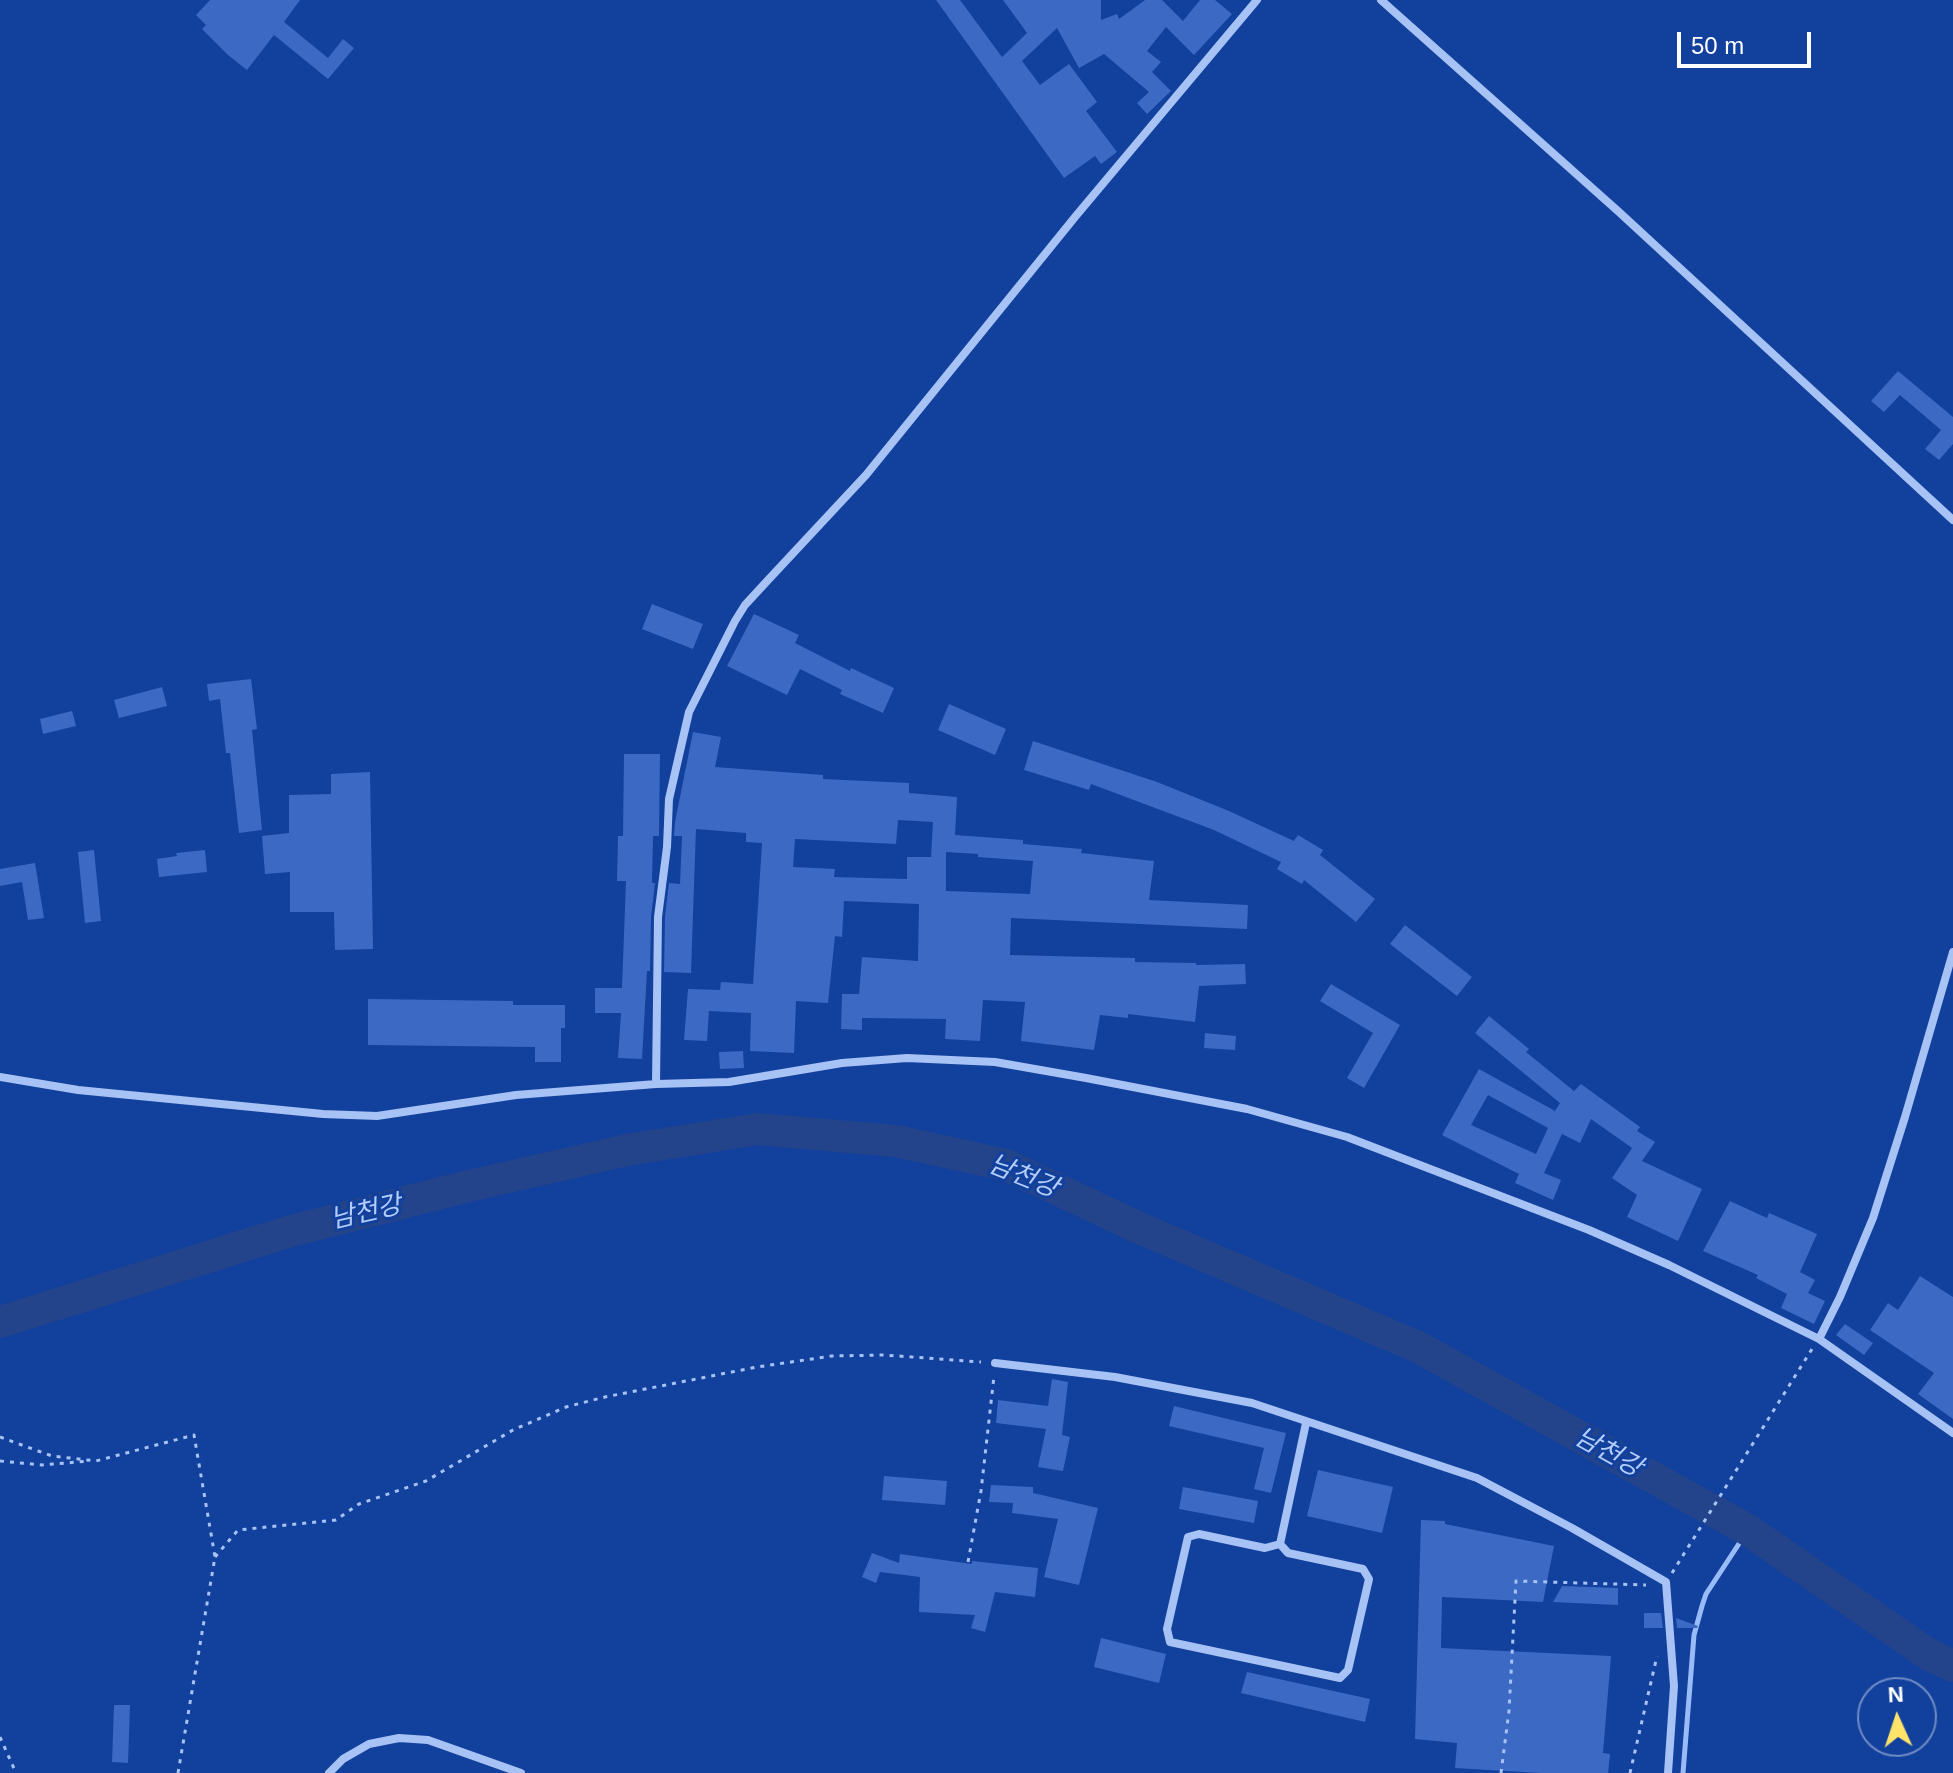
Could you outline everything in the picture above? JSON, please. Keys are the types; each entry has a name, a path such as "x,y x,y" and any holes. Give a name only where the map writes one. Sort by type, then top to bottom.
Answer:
{"street":[{"path":"656,1084 658,917 667,847 669,799 689,712 735,621 761,587 866,475 1075,217 1257,0"},
{"path":"1381,0 1619,212 1953,520"},
{"path":"1819,1339 1873,1218 1953,952"},
{"path":"0,1077 78,1090 323,1114 377,1116 516,1095 656,1084 729,1082 842,1063 907,1058 995,1062 1056,1073 1247,1109 1347,1137 1589,1230 1669,1265 1819,1339 1953,1433"},
{"path":"995,1363 1130,1380 1252,1403 1477,1478 1666,1582 1674,1686 1668,1773"},
{"path":"1280,1544 1306,1423"},
{"path":"1199,1534 1265,1548 1280,1544 1288,1553 1363,1569 1369,1579 1348,1670 1340,1678 1170,1642 1167,1629 1188,1537 1199,1534"},
{"path":"329,1773 343,1759 369,1744 399,1738 428,1740 521,1773"}],"path":[{"path":"1501,1773 1509,1711 1516,1581 1649,1585 1666,1582 1819,1339"},
{"path":"215,1557 238,1530 336,1520 359,1504 426,1481 526,1424 566,1407 757,1367 832,1356 884,1355 995,1363 981,1491 968,1562"},
{"path":"0,1461 42,1465 96,1461 194,1435 215,1557 178,1773"},
{"path":"0,1437 52,1456 96,1461"},
{"path":"1630,1773 1658,1654"},
{"path":"0,1737 16,1773"}],"building":[{"path":"210,0 300,0 284,22 328,58 343,39 354,48 328,79 274,35 247,70 202,29 206,25 196,15"},
{"path":"936,0 960,0 1002,57 1027,33 1003,0 1101,0 1101,20 1117,14 1119,19 1145,0 1162,0 1183,21 1200,0 1215,0 1232,14 1194,55 1166,27 1147,51 1161,62 1152,72 1171,91 1147,114 1137,103 1149,92 1104,54 1079,68 1057,28 1022,61 1040,85 1069,64 1097,102 1086,111 1117,152 1101,164 1095,156 1064,178"},
{"path":"1898,371 1953,417 1953,444 1939,460 1925,449 1941,430 1900,395 1884,412 1871,401"},
{"path":"652,604 703,624 693,649 642,629"},
{"path":"754,614 799,635 795,643 850,671 851,668 894,688 883,713 840,694 842,690 800,669 787,695 727,666"},
{"path":"251,679 257,729 252,730 262,830 239,833 220,699 209,701 207,684"},
{"path":"162,687 167,706 119,718 114,700"},
{"path":"949,704 1006,729 995,755 938,730"},
{"path":"72,711 76,726 43,734 40,719"},
{"path":"693,732 721,737 715,767 823,775 823,779 909,783 909,793 957,797 955,835 1023,840 1023,844 1082,849 1081,853 1154,861 1149,900 1248,905 1247,929 1011,918 1010,955 1135,958 1135,962 1196,965 1245,964 1246,984 1199,986 1195,1022 1128,1014 1128,1018 1100,1015 1094,1050 1021,1041 1025,1002 983,1000 980,1041 945,1039 946,1019 862,1018 862,1030 841,1029 842,994 859,994 862,957 918,961 919,904 844,901 842,937 835,936 828,1003 796,1001 794,1053 750,1051 751,1013 709,1011 707,1041 684,1040 688,989 720,990 721,982 753,984 762,843 746,842 746,833 696,829 691,973 664,972 669,883 680,884 682,836 674,836","holes":["898,820 933,822 931,857 907,857 907,879 834,877 835,869 793,867 795,839 896,844","946,852 1033,861 1030,894 946,891"]},
{"path":"1033,741 1157,782 1294,841 1298,835 1323,850 1320,855 1375,899 1356,922 1304,880 1302,884 1277,869 1281,862 1214,830 1091,784 1089,790 1024,770"},
{"path":"624,754 660,754 659,836 653,836 652,883 655,883 642,1059 618,1058 621,1013 595,1013 595,988 622,988 626,881 617,881 618,836 623,836"},
{"path":"370,772 373,949 335,950 334,912 290,912 290,872 265,874 262,836 289,833 289,795 331,794 331,774"},
{"path":"94,850 101,921 85,923 78,852"},
{"path":"205,850 207,872 159,877 157,859"},
{"path":"35,863 44,918 28,920 22,882 0,886 0,869"},
{"path":"1405,925 1472,977 1457,996 1390,944"},
{"path":"1331,984 1400,1025 1364,1088 1347,1078 1373,1033 1320,1001"},
{"path":"368,999 513,1001 513,1005 565,1005 561,1062 535,1062 535,1047 368,1045"},
{"path":"1489,1016 1529,1049 1526,1052 1574,1091 1581,1084 1640,1127 1637,1131 1655,1142 1642,1161 1702,1189 1678,1241 1627,1217 1637,1195 1612,1178 1632,1148 1591,1119 1580,1143 1562,1134 1544,1173 1561,1180 1553,1200 1515,1183 1519,1174 1442,1135 1479,1069 1555,1111 1560,1103 1475,1033","holes":["1488,1095 1548,1128 1536,1154 1471,1125"]},
{"path":"1205,1033 1236,1036 1235,1050 1204,1048"},
{"path":"743,1051 744,1068 720,1069 719,1052"},
{"path":"1730,1201 1767,1218 1769,1213 1817,1234 1800,1272 1815,1280 1808,1293 1825,1301 1814,1324 1781,1308 1787,1294 1756,1278 1758,1275 1703,1251"},
{"path":"1920,1276 1953,1297 1953,1419 1918,1394 1934,1373 1870,1330 1888,1303 1898,1310"},
{"path":"1845,1324 1873,1343 1864,1355 1836,1335"},
{"path":"1052,1379 1068,1382 1062,1435 1070,1437 1063,1471 1038,1467 1046,1429 996,1423 998,1400 1048,1406"},
{"path":"1174,1406 1286,1433 1271,1493 1254,1489 1264,1448 1169,1426"},
{"path":"1318,1470 1393,1487 1382,1533 1307,1516"},
{"path":"884,1476 947,1481 945,1505 882,1500"},
{"path":"991,1485 1033,1487 1033,1493 1098,1508 1079,1585 1044,1577 1058,1519 1012,1513 1013,1503 989,1502"},
{"path":"1183,1487 1258,1501 1254,1523 1179,1509"},
{"path":"1421,1520 1445,1521 1445,1524 1554,1546 1543,1602 1442,1597 1441,1648 1611,1656 1603,1753 1610,1754 1608,1773 1455,1768 1457,1743 1415,1739"},
{"path":"872,1553 899,1563 900,1554 972,1564 972,1561 1038,1568 1035,1597 995,1592 985,1632 971,1628 975,1615 919,1612 920,1577 880,1572 876,1583 862,1577"},
{"path":"1562,1586 1618,1588 1618,1605 1553,1602"},
{"path":"1644,1613 1661,1613 1663,1628 1644,1628"},
{"path":"1676,1618 1698,1626 1677,1628"},
{"path":"1101,1638 1166,1654 1159,1683 1094,1667"},
{"path":"1247,1672 1370,1699 1365,1722 1241,1693"},
{"path":"114,1705 130,1705 128,1763 112,1762"}],"waterway":[{"name":"남천강","path":"0,1322 291,1231 627,1150 757,1129 896,1141 1006,1165 1137,1227 1418,1347 1748,1530 1928,1654 1953,1666"},
{"path":"1683,1773 1694,1635 1706,1594 1748,1530"}]}
